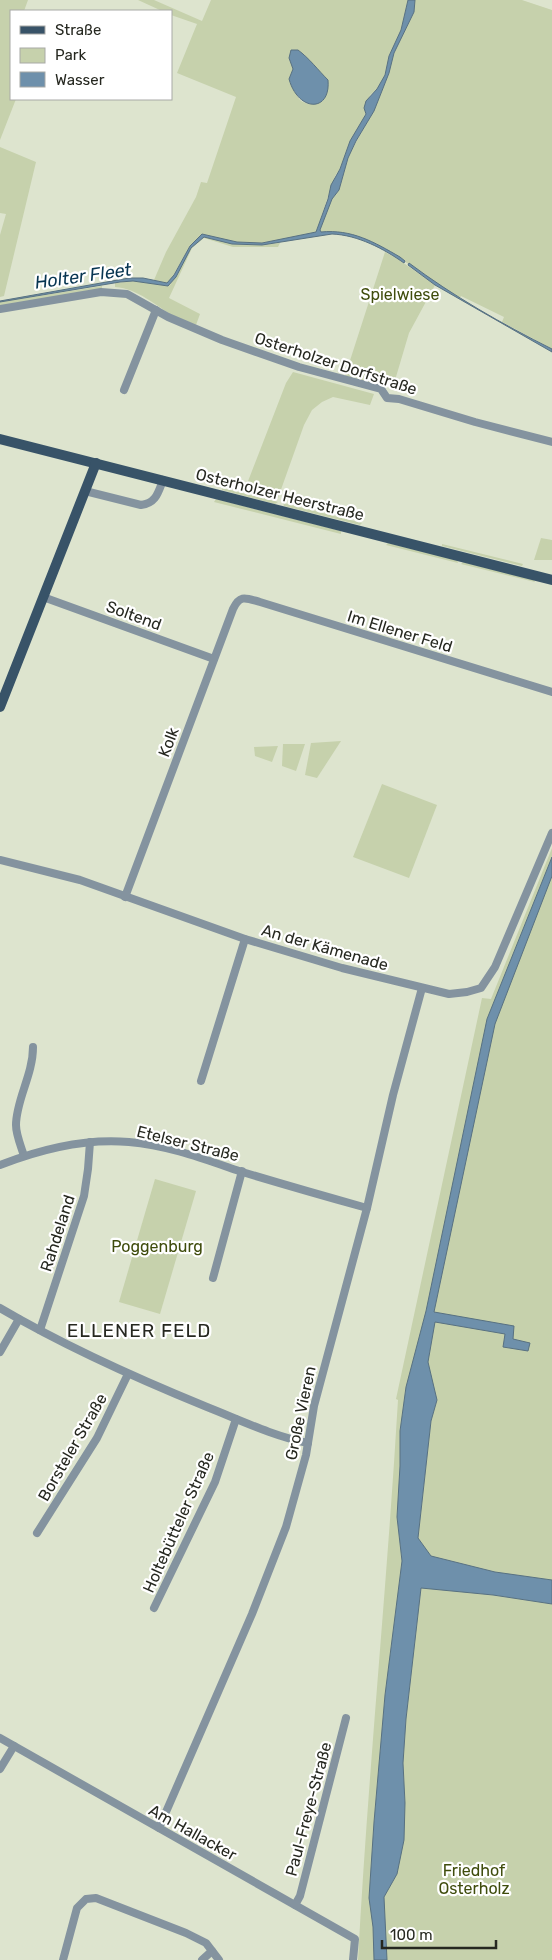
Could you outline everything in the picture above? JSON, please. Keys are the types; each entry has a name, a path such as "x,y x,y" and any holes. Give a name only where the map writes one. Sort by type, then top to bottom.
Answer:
{"main road":[{"name":"Osterholzer Heerstraße","path":"0,439 552,580"},
{"path":"0,707 96,463"}],"street":[{"name":"Osterholzer Dorfstraße","path":"0,309 106,292 127,294 168,318 266,356 381,389 387,398 400,399 475,422 552,442"},
{"path":"124,390 156,310"},
{"path":"85,491 146,504 155,499 163,480"},
{"name":"Soltend","path":"43,597 214,659"},
{"name":"Im Ellener Feld","path":"240,599 249,598 552,692"},
{"name":"Kolk","path":"125,897 233,609 236,602 240,599"},
{"name":"An der Kämenade","path":"0,860 80,880 245,939 342,968 449,994 481,988 495,966 552,832"},
{"path":"201,1081 245,939"},
{"name":"Große Vieren","path":"159,1828 267,1576 286,1527 306,1455 314,1406 367,1208 393,1095 422,988"},
{"path":"24,1156 16,1124 33,1061 33,1047"},
{"name":"Etelser Straße","path":"0,1165 64,1145 90,1142 130,1142 156,1146 367,1208"},
{"name":"Rahdeland","path":"40,1330 84,1196 90,1142"},
{"path":"213,1278 242,1171"},
{"path":"0,1308 128,1374 236,1419 308,1443"},
{"path":"0,1352 19,1319"},
{"name":"Borsteler Straße","path":"37,1533 97,1438 128,1374"},
{"name":"Holtebütteler Straße","path":"154,1608 215,1482 236,1419"},
{"name":"Paul-Freye-Straße","path":"294,1905 300,1896 346,1718"},
{"name":"Am Hallacker","path":"0,1738 354,1939 353,1960"},
{"path":"0,1769 14,1746"},
{"path":"63,1960 77,1908 86,1899 96,1898 186,1933 206,1943 219,1960"},
{"path":"202,1960 212,1951"}],"green space":[{"path":"0,0 28,0 24,10 10,10 10,100 16,100 0,140"},
{"path":"138,0 154,0 202,21 211,0 408,0 401,30 389,56 385,75 377,89 370,95 363,122 350,141 340,169 335,176 316,232 262,243 237,242 202,234 190,246 167,283 154,280 166,252 196,197 201,182 207,183 236,97 177,73 197,24 172,15 172,10 160,10","holes":["304,54 308,61 328,80 323,101 309,104 300,100 289,79 293,69"]},
{"path":"415,0 522,0 552,10 552,349 502,322 504,317 461,296 460,298 386,249 361,237 335,232 321,232 320,230 332,199 339,190 348,158 374,111 389,73 394,53 414,12"},
{"path":"0,147 36,162 4,296 0,297 0,235 6,214 0,213"},
{"path":"204,237 244,245 280,243 278,247 233,247 204,238 192,248 169,298 200,314 196,325 174,316 139,294 124,288 115,287 115,283 133,281 170,285 191,248"},
{"name":"Spielwiese","path":"385,252 435,285 409,333 393,387 345,376"},
{"path":"102,286 102,289 0,307 0,302"},
{"path":"293,372 374,394 370,405 333,397 322,402 312,410 304,425 278,498 245,489 286,383"},
{"path":"222,488 278,502 275,504 222,490"},
{"path":"216,499 341,531 341,534 214,502"},
{"path":"283,503 362,523 360,525 284,506"},
{"path":"541,538 552,540 552,560 534,560"},
{"path":"388,543 457,560 458,563 386,545"},
{"path":"442,544 523,564 522,566 442,546"},
{"path":"463,562 534,580 535,582 461,564"},
{"path":"341,741 317,778 305,775 311,743"},
{"path":"283,744 305,744 296,771 282,766"},
{"path":"278,746 272,762 255,756 254,747"},
{"path":"382,784 437,805 409,878 353,857"},
{"name":"Friedhof Osterholz","path":"552,848 552,1580 495,1572 431,1556 418,1538 431,1421 437,1400 406,1387 400,1431 397,1517 402,1561 385,1695 369,1898 384,1897 397,1874 405,1803 403,1763 406,1719 421,1587 552,1604 552,1960 358,1960 394,1470 398,1400 396,1399 482,998 491,999"},
{"name":"Poggenburg","path":"155,1179 196,1191 160,1314 119,1302"}],"water":[{"path":"408,0 415,0 414,12 394,53 389,73 374,111 348,158 339,190 332,199 320,230 321,232 343,233 362,238 400,257 405,261 404,263 370,244 342,235 332,234 262,245 232,244 204,237 191,248 176,277 168,286 133,281 120,282 0,302 129,278 143,278 167,283 174,275 190,246 202,234 237,242 262,243 316,232 331,185 340,169 350,141 366,114 364,108 366,101 377,89 385,75 389,56 401,30"},
{"path":"291,50 298,50 302,53 328,80 328,91 319,103 306,103 293,90 289,79 293,69 289,58"},
{"path":"409,263 494,319 435,285 408,265"},
{"path":"497,321 552,349 552,352"},
{"path":"552,857 552,876 495,1024 434,1312 514,1326 513,1339 530,1343 528,1351 503,1347 505,1334 435,1322 428,1362 437,1400 431,1421 418,1538 431,1556 495,1572 552,1580 552,1604 493,1595 421,1588 406,1719 403,1763 404,1840 397,1874 384,1897 387,1960 374,1960 373,1927 369,1898 385,1695 402,1561 397,1517 400,1431 406,1387 426,1311 487,1019"}],"district":[{"name":"ELLENER FELD","path":"139,1330"}],"water label":[{"name":"Holter Fleet","path":"83,276"}]}
